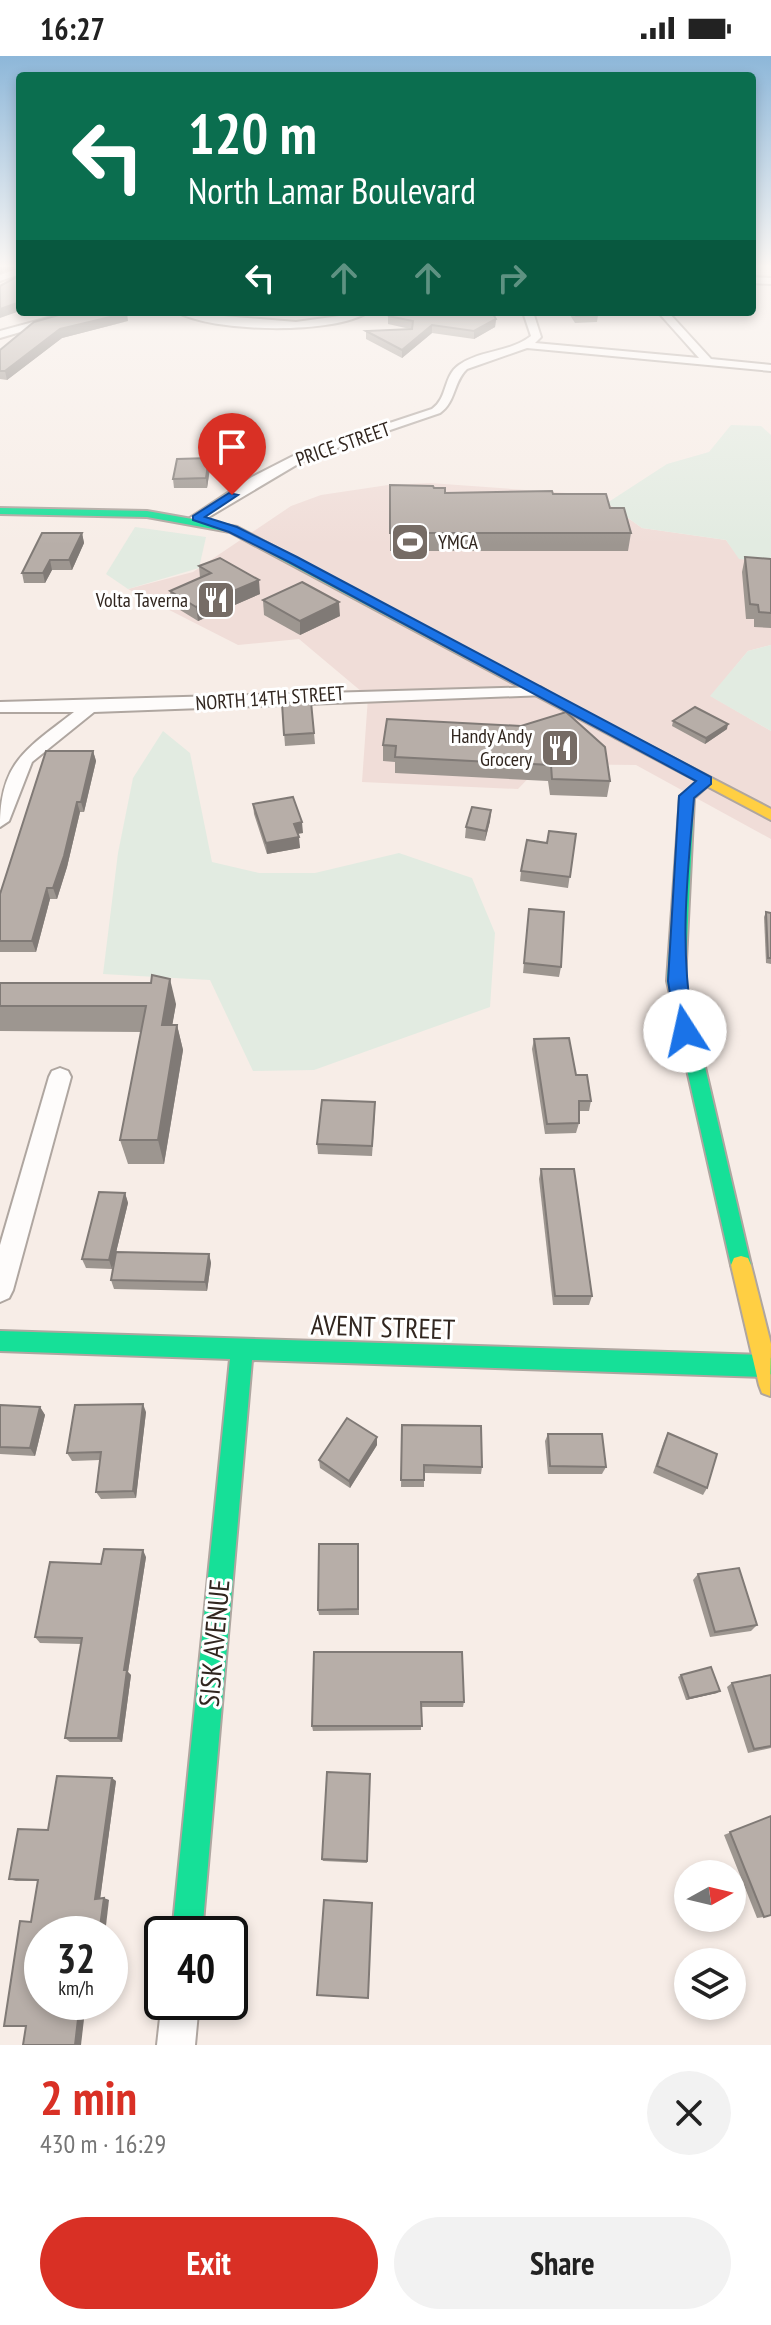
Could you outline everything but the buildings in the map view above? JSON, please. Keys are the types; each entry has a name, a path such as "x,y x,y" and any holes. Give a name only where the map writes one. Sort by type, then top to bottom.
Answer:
{"street":[{"name":"PRICE STREET","path":"197,518 275,469 321,448 414,421 441,409 452,395 454,376 461,367 483,360"},
{"path":"677,360 771,368"},
{"path":"706,360 709,363"},
{"path":"0,511 197,518 233,529 771,815"},
{"name":"NORTH 14TH STREET","path":"0,707 90,707 373,692 540,692"},
{"path":"0,821 24,760 90,707"},
{"path":"706,781 687,796 679,884 676,981 692,1062 771,1387"},
{"path":"0,1290 60,1077"},
{"name":"AVENT STREET","path":"0,1341 242,1352 765,1366"},
{"name":"SISK AVENUE","path":"189,1916 242,1352"},
{"path":"176,2045 178,2020"}],"shaded area":[{"path":"731,425 761,426 771,435 771,562 739,559 726,540 642,528 607,503 667,464 709,452"},
{"path":"430,483 567,493 607,503 642,528 726,540 740,559 771,562 771,645 748,651 711,696 771,731 771,839 636,765 542,764 518,789 362,782 368,697 299,639 238,645 128,589 193,572 291,506 321,495 388,485"},
{"path":"135,527 206,537 199,568 128,589 106,574"},
{"path":"771,645 771,731 710,696 748,651"},
{"path":"163,731 190,753 212,862 259,873 315,873 399,853 472,878 495,933 490,1007 314,1070 253,1071 210,980 103,974 118,853 133,778"}],"traffic: fast":[{"path":"0,511 147,514 233,529 621,735"},
{"path":"706,781 687,796 676,981 741,1265"},
{"path":"0,1341 765,1366"},
{"path":"189,1916 242,1352"}],"traffic: slow":[{"path":"621,735 771,815"},
{"path":"741,1265 770,1385"}],"place":[{"name":"YMCA","path":"410,542"},
{"name":"Volta Taverna","path":"216,600"},
{"name":"Handy Andy Grocery","path":"560,748"}],"route":[{"path":"232,495 197,518 233,529 293,560 706,781 687,796 680,869 676,981 685,1031"}]}
